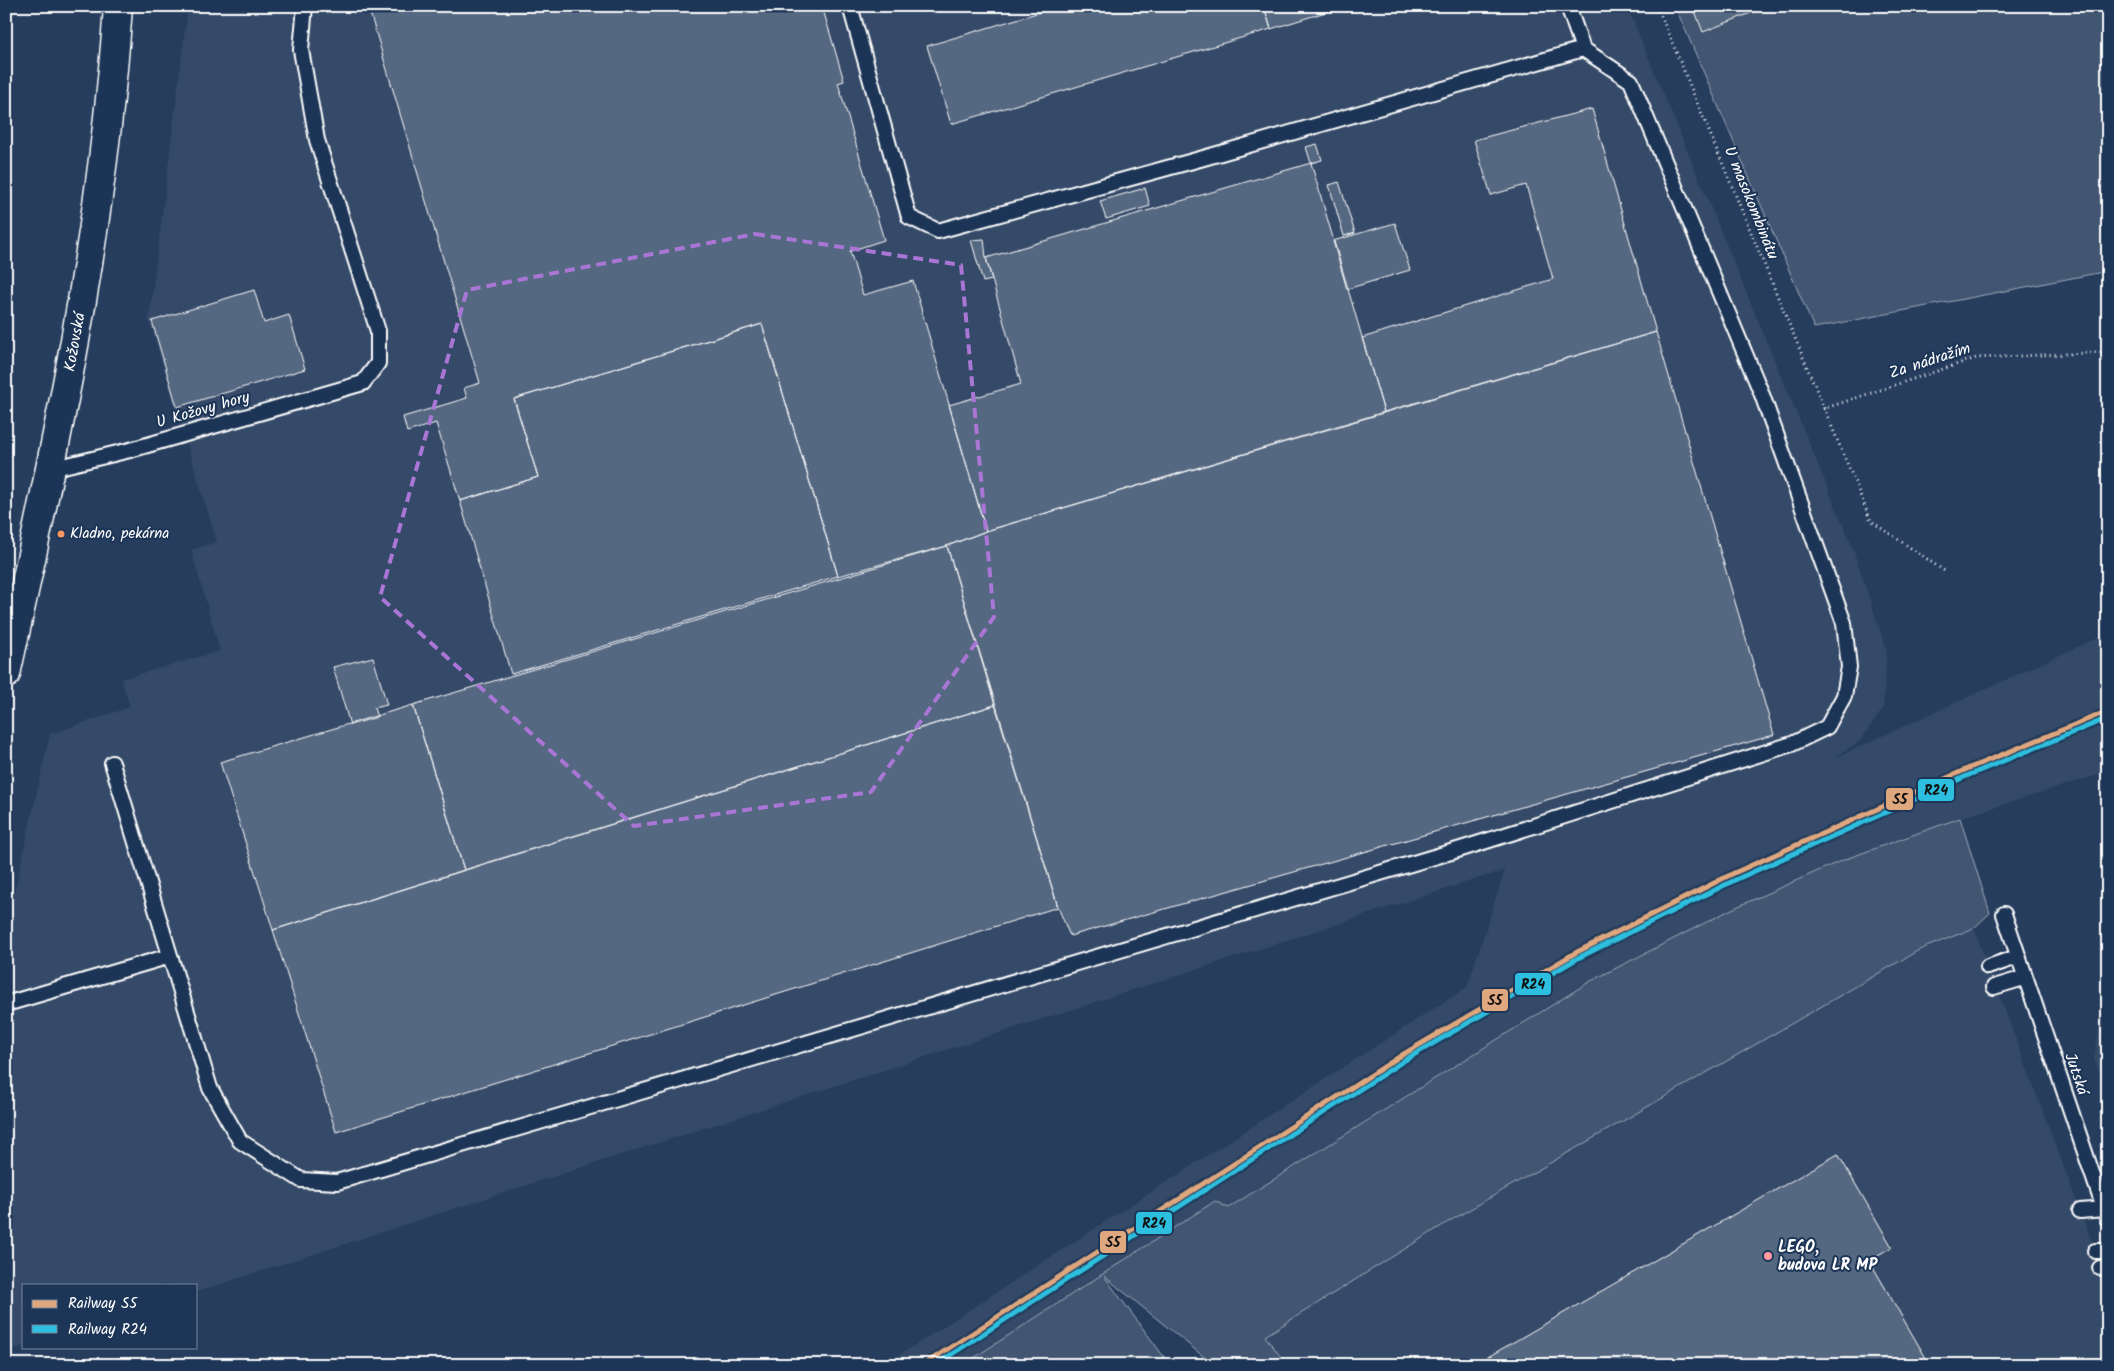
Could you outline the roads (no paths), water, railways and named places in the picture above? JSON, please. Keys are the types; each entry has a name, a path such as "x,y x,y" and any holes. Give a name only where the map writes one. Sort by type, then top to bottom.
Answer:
{"street":[{"name":"Kožovská","path":"6,674 52,469 92,250 102,172 118,6"}],"lane":[{"name":"U Kožovy hory","path":"52,469 130,450 363,383 378,363 378,331 317,140 301,50 305,6"},
{"path":"850,6 908,217 938,231 1200,159 1583,49"},
{"path":"112,763 210,1088 240,1141 301,1180 337,1182 1461,849 1792,744 1827,727 1844,696 1849,667 1844,623 1774,429 1631,81 1583,49 1568,6"},
{"name":"Jutská","path":"2004,914 2024,978 2106,1214 2080,1211"},
{"path":"6,1004 170,956"},
{"path":"1988,967 2017,957"},
{"path":"1994,987 2024,978"}],"rail line":[{"name":"S5","path":"923,1365 1402,1055 1575,953 1734,873 1967,769 2108,711"},
{"name":"R24","path":"935,1365 1405,1060 1578,958 1737,879 1969,775 2108,718"}],"place":[{"name":"Kladno, pekárna","path":"61,534"},
{"name":"LEGO, budova LR MP","path":"1768,1256"}]}
